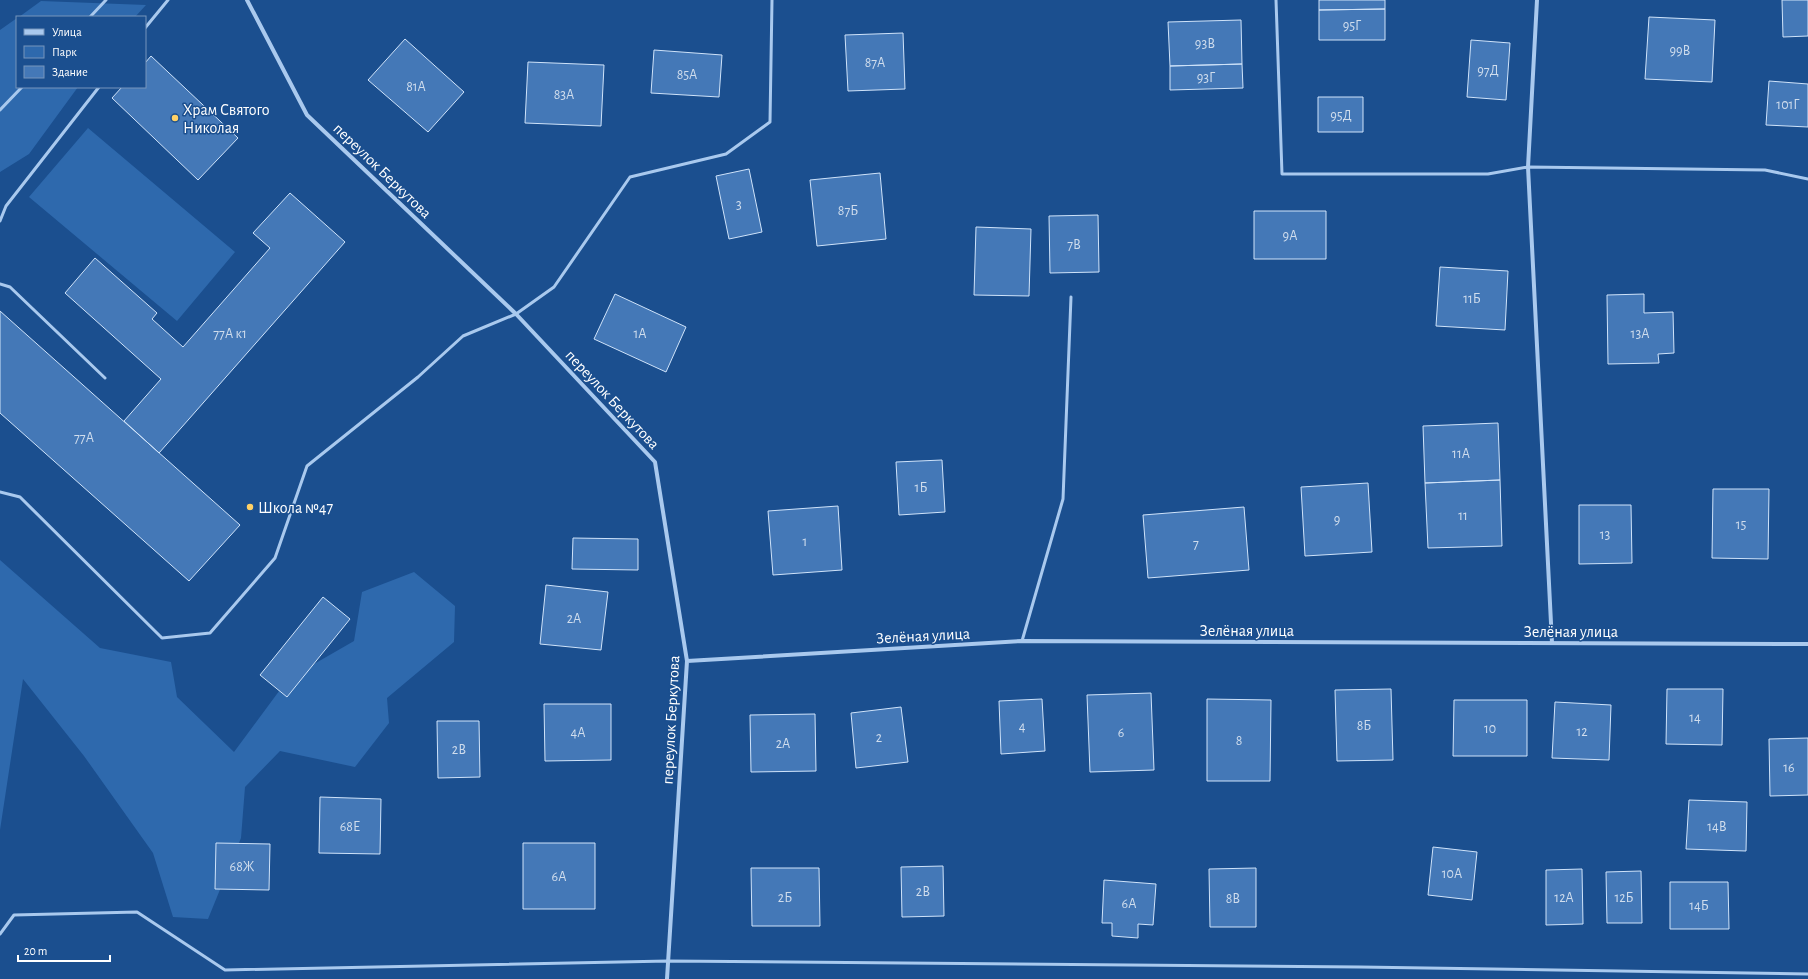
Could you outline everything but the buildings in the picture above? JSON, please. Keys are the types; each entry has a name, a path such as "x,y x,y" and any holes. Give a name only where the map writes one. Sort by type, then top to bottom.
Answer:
{"street":[{"name":"переулок Беркутова","path":"247,0 307,114 516,314 655,462 687,661 667,979"},
{"path":"1537,0 1528,167 1552,643"},
{"name":"Зелёная улица","path":"687,661 1022,641 1808,644"}],"lane":[{"path":"91,16 106,0"},
{"path":"146,27 168,0"},
{"path":"0,492 20,497 162,638 210,633 275,558 307,466 418,377 463,336 516,314 554,287 630,177 726,154 770,122 772,0"},
{"path":"1276,0 1282,174 1488,174 1528,167 1765,170 1808,179"},
{"path":"0,110 21,88"},
{"path":"0,221 6,206 98,88"},
{"path":"0,284 10,287 105,378"},
{"path":"1022,641 1063,499 1071,296"},
{"path":"0,934 14,916 137,912 224,970 668,961 1352,967 1808,974"}],"green space":[{"path":"41,1 146,5 136,16 20,16"},
{"path":"16,19 16,88 77,88 29,154 0,172 0,30"},
{"path":"88,128 235,252 177,321 29,197"},
{"path":"0,560 100,648 171,662 177,697 234,752 288,679 354,641 362,592 414,572 455,606 454,642 387,698 389,723 355,767 280,751 245,787 241,838 208,919 173,917 153,853 84,756 23,679 0,830"}],"place":[{"name":"Храм Святого Николая","path":"175,118"},
{"name":"Школа №47","path":"250,507"}]}
